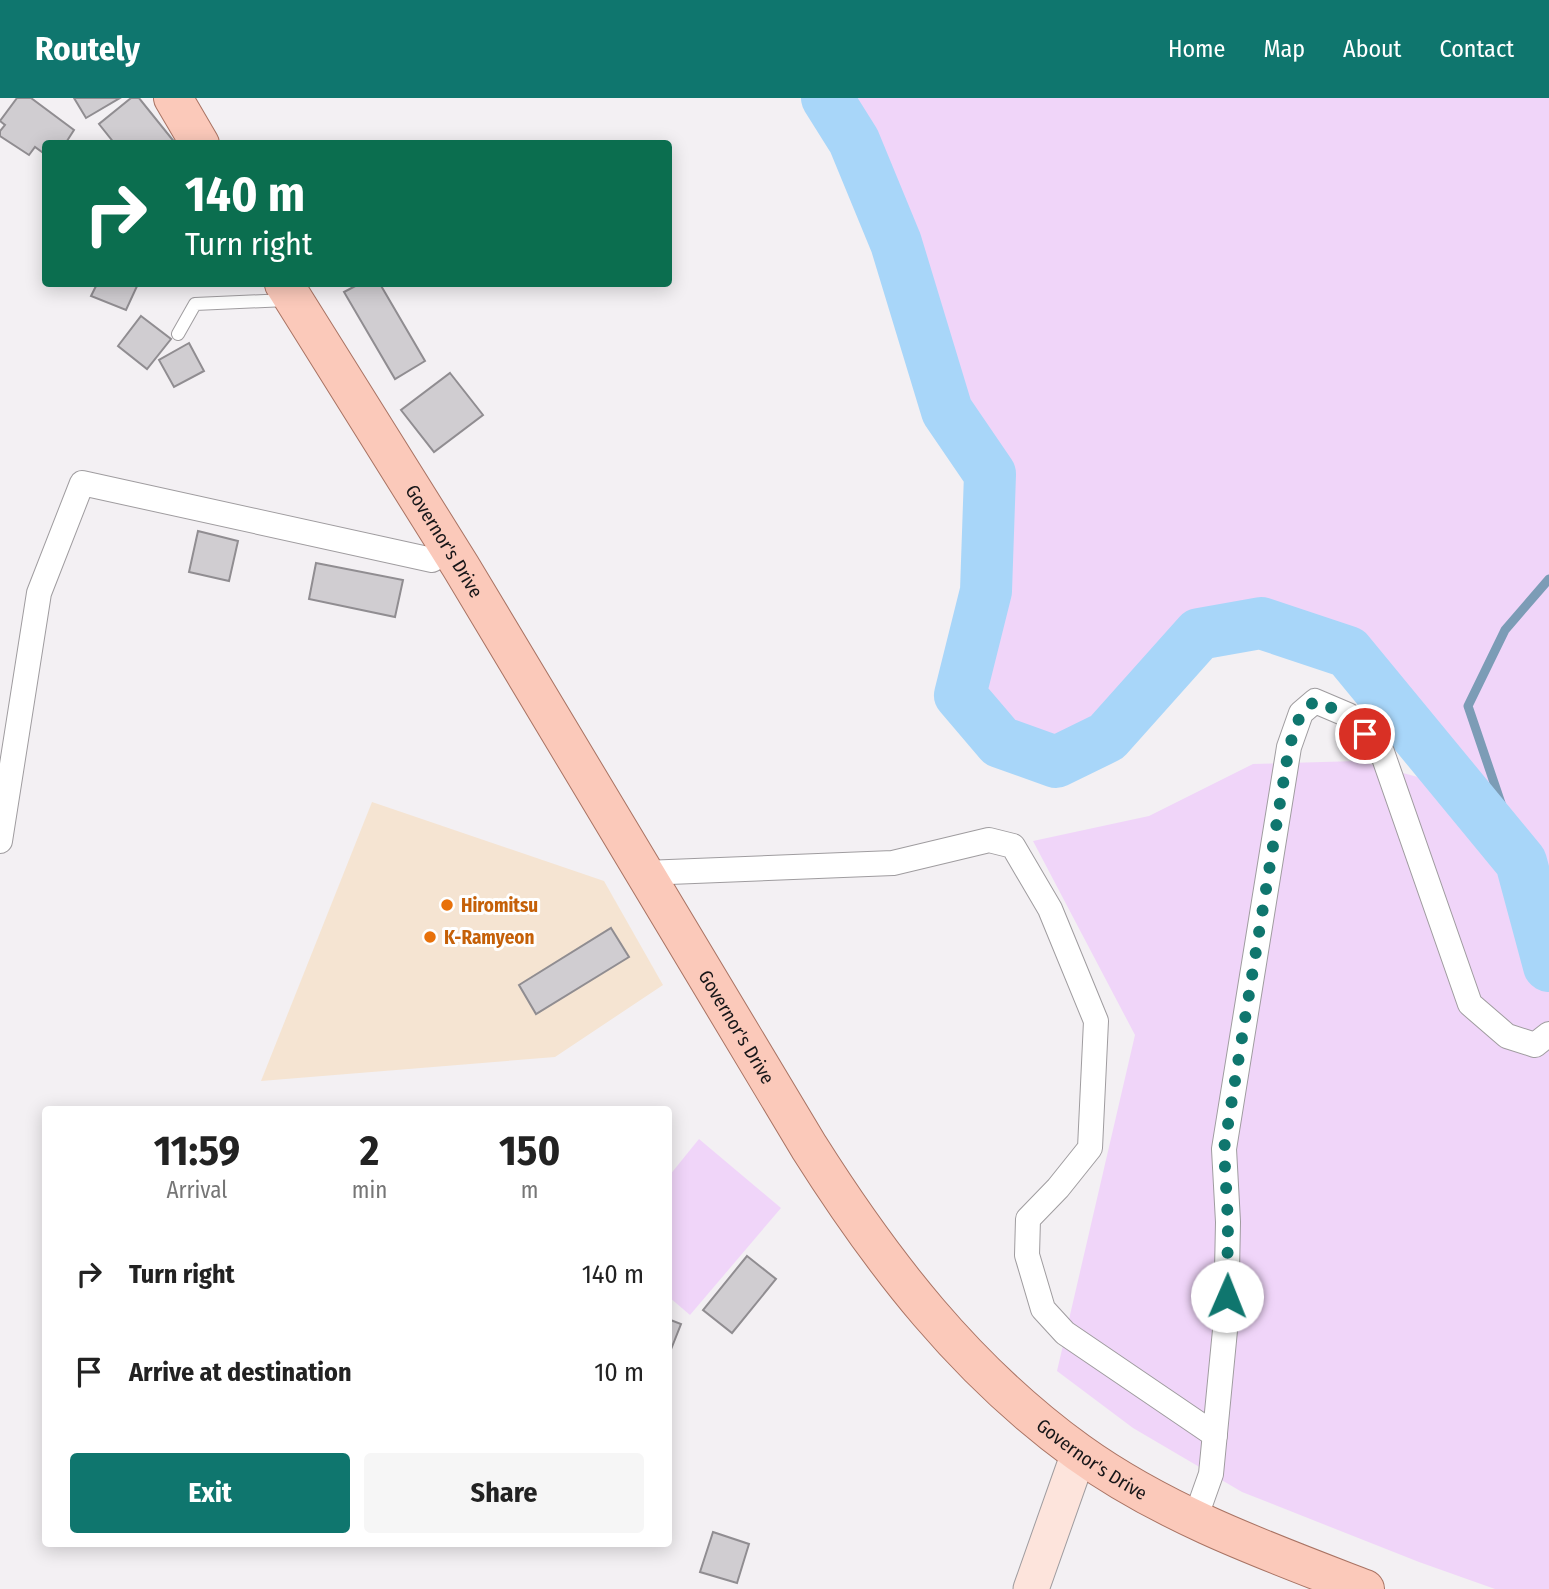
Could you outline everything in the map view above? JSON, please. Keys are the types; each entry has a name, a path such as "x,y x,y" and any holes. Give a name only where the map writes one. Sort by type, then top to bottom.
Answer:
{"main road":[{"path":"173,98 198,140"},
{"name":"Governor's Drive","path":"289,292 450,550 809,1147 870,1239 919,1303 976,1365 1016,1402 1079,1453 1130,1485 1195,1519 1286,1559 1365,1589"},
{"path":"1031,1589 1079,1453"}],"street":[{"path":"0,841 39,593 82,483 432,560 450,550"},
{"path":"1195,1519 1211,1474 1226,1320 1228,1222 1224,1149 1289,747 1301,713 1315,701 1348,715 1382,752 1470,1004 1507,1036 1542,1040"},
{"path":"644,873 892,863 989,840 1013,846 1050,909 1096,1021 1090,1148 1058,1188 1028,1219 1027,1255 1043,1309 1065,1334 1215,1435"}],"lane":[{"path":"178,334 195,304 289,292"}],"shaded area":[{"path":"827,98 1549,98 1549,1589 1495,1589 1242,1492 1133,1428 1057,1371 1135,1035 1033,841 1149,816 1253,764 1358,761 1459,788 1348,652 1261,623 1199,634 1107,737 1056,762 1000,742 960,695 986,591 990,474 947,411 896,243 854,141"},
{"path":"372,802 604,881 663,985 555,1057 261,1081"},
{"path":"699,1139 781,1208 690,1315 672,1300 672,1172"}],"building":[{"path":"17,98 31,98 74,130 68,140 42,140 42,152 35,147 29,155 0,136 5,125 0,121"},
{"path":"74,98 120,98 86,118"},
{"path":"131,98 139,98 173,140 112,140 99,124"},
{"path":"96,287 137,287 126,310 91,296"},
{"path":"353,287 382,287 425,361 395,379 344,292"},
{"path":"141,316 171,339 147,369 118,346"},
{"path":"189,343 204,371 174,387 159,360"},
{"path":"450,373 483,415 434,452 401,410"},
{"path":"198,531 238,541 229,581 189,572"},
{"path":"316,563 403,580 395,617 309,599"},
{"path":"611,928 629,957 536,1014 519,985"},
{"path":"747,1256 776,1279 732,1333 703,1310"},
{"path":"672,1321 681,1324 672,1347"},
{"path":"713,1532 749,1544 737,1583 700,1572"}],"waterway":[{"path":"827,98 854,141 896,243 947,411 990,474 986,591 960,695 1000,742 1056,762 1107,737 1199,634 1261,623 1348,652 1521,862 1549,966"},
{"path":"1521,862 1468,706 1505,630 1549,579"}],"place":[{"name":"Hiromitsu","path":"447,905"},
{"name":"K-Ramyeon","path":"430,937"}],"route":[{"path":"1227,1296 1228,1222 1224,1149 1289,747 1301,713 1315,701 1348,715 1365,734"}]}
